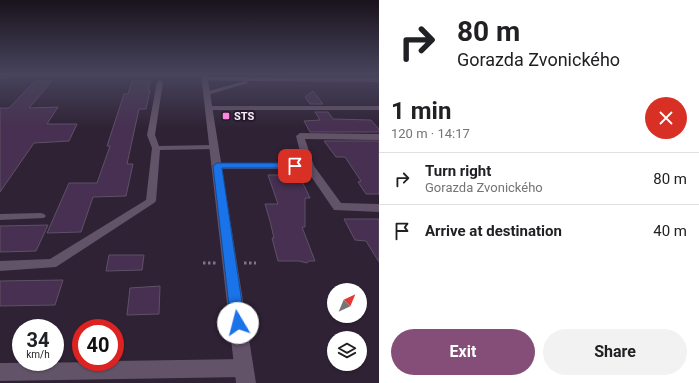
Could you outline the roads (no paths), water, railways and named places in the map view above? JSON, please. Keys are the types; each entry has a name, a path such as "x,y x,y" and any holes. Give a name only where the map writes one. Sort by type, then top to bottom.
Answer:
{"street":[{"path":"0,372 245,376 207,93"},
{"path":"379,137 300,136 309,166 338,207 379,208"},
{"path":"217,166 309,166"}],"lane":[{"path":"0,266 52,264 151,200 156,148 151,135 158,92"},
{"path":"207,93 211,92"},
{"path":"209,108 379,108"},
{"path":"156,148 214,147"},
{"path":"0,217 41,216"}],"place":[{"name":"STS","path":"226,116"}]}
